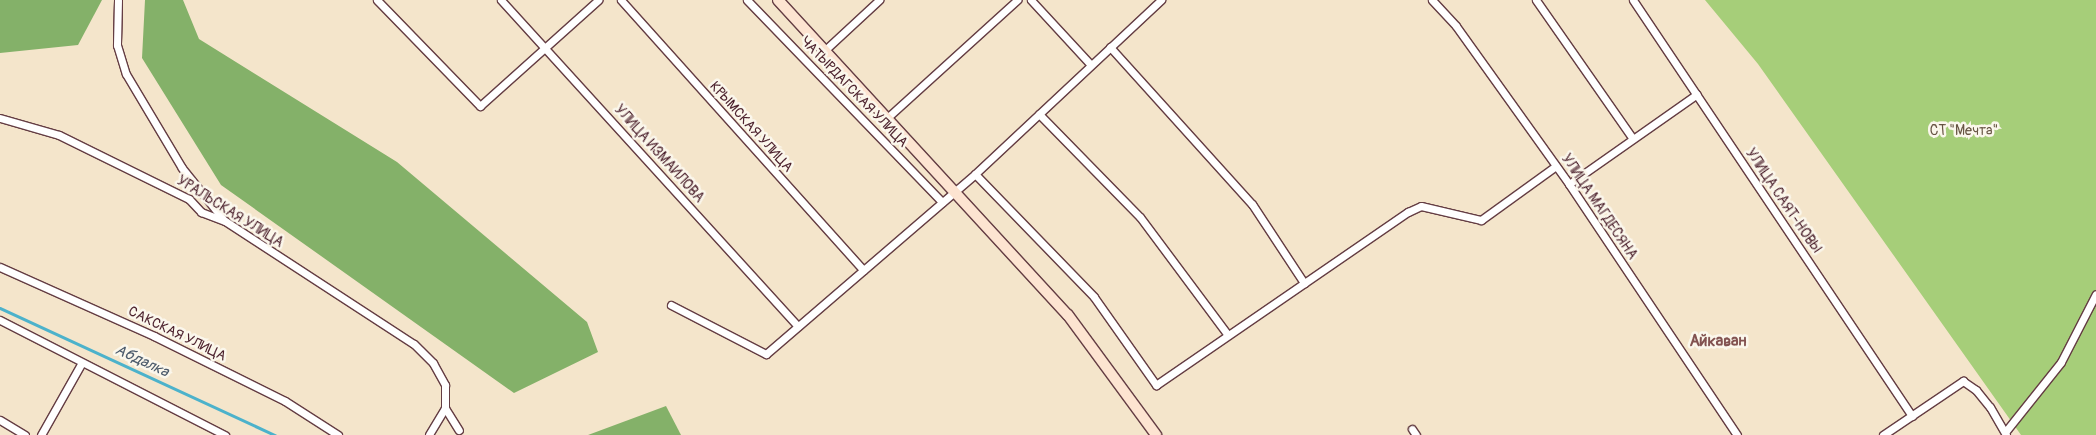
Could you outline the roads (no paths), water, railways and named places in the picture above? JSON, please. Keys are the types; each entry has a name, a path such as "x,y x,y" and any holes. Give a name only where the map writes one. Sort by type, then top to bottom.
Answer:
{"main road":[{"path":"778,0 1068,316 1156,435"}],"street":[{"path":"118,0 117,45 126,74 182,168 225,221"},
{"path":"377,0 480,106 547,48 598,0"},
{"name":"УЛИЦА ИЗМАИЛОВА","path":"501,0 547,48 798,326"},
{"name":"КРЫМСКАЯ УЛИЦА","path":"621,0 863,270"},
{"name":"ЧАТЫРДАГСКАЯ УЛИЦА","path":"747,0 942,202"},
{"path":"825,50 879,0"},
{"path":"887,118 1017,0"},
{"path":"1031,0 1091,65"},
{"path":"671,305 766,354 975,174 1161,0"},
{"name":"УЛИЦА МАГДЕСЯНА","path":"1432,0 1456,26 1569,184 1737,435"},
{"path":"1536,0 1633,139"},
{"name":"УЛИЦА САЯТ-НОВЫ","path":"1633,0 1912,416"},
{"path":"1110,47 1252,204 1304,283"},
{"path":"1569,184 1697,94"},
{"path":"1039,114 1140,217 1228,335"},
{"name":"УРАЛЬСКАЯ УЛИЦА","path":"0,118 59,135 190,199 201,212 225,221 414,344 433,363 445,385 445,408"},
{"path":"975,174 1094,297 1156,386 1408,212 1421,206 1481,220 1556,166"},
{"name":"САКСКАЯ УЛИЦА","path":"0,267 171,344 285,401 338,435"},
{"path":"1883,435 1963,381 1976,390 2006,433 2061,362 2096,294"},
{"path":"0,320 81,364 225,435"},
{"path":"42,435 81,364"},
{"path":"429,435 445,408 459,430"},
{"path":"0,420 25,435"}],"waterway":[{"name":"Абдалка","path":"0,308 275,435"}],"district":[{"name":"Айкаван","path":"1718,341"}],"park label":[{"name":"СТ \"Мечта\"","path":"1964,131"}]}
